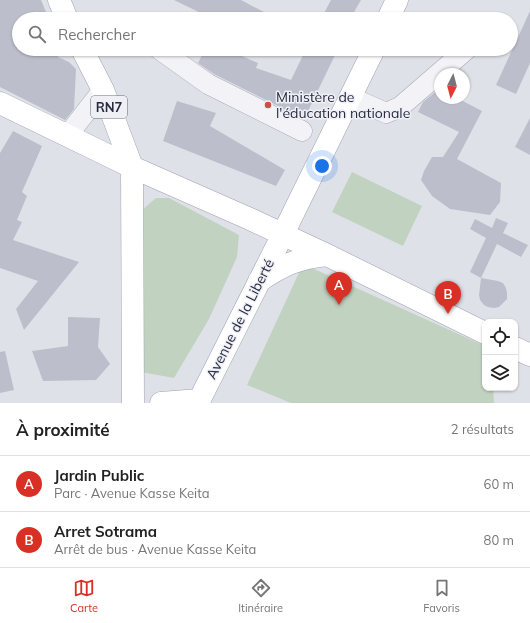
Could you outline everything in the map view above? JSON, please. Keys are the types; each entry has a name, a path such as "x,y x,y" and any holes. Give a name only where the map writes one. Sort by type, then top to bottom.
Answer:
{"main road":[{"path":"59,0 64,12"},
{"path":"391,12 397,0"},
{"name":"RN7","path":"86,56 103,90 132,168"},
{"name":"Avenue de la Liberté","path":"199,401 370,56"},
{"path":"0,103 132,168 283,234 482,332"},
{"path":"132,168 133,403"},
{"path":"250,219 259,239 262,275 289,263 327,255"},
{"path":"518,349 530,355"},
{"path":"162,403 199,401"}],"lane":[{"path":"169,56 208,84 302,131"},
{"path":"350,97 386,113 400,107 460,56"},
{"path":"67,136 103,90"}],"green space":[{"path":"352,172 422,206 403,246 332,212"},
{"path":"156,198 169,198 239,235 237,257 209,319 174,378 130,370 142,210"},
{"path":"303,264 482,345 482,391 493,391 494,403 291,403 247,385"}],"building":[{"path":"0,0 41,0 46,12 12,12 12,56 58,56 69,62 76,69 74,109 65,120 0,87"},
{"path":"174,0 241,0 264,12 199,12"},
{"path":"331,0 361,0 354,12 325,12"},
{"path":"530,11 530,63 516,94 496,85 509,56 518,56 518,37"},
{"path":"202,56 242,56 258,63 256,68 291,80 303,56 335,56 307,113 299,109 296,115 214,74 198,63"},
{"path":"434,93 434,104 469,104 482,111 457,159 501,183 500,202 490,215 450,209 432,196 421,180 432,157 443,157 459,132 418,112 423,102"},
{"path":"177,101 216,113 210,126 285,170 276,186 163,141"},
{"path":"530,118 530,155 515,147"},
{"path":"13,131 42,146 22,192 27,196 17,220 22,222 13,240 79,262 24,330 16,309 38,281 0,268 0,153"},
{"path":"496,218 508,223 503,233 528,245 521,257 497,244 481,278 470,272 486,238 470,229 475,219 492,228"},
{"path":"481,278 503,283 506,288 507,299 499,307 488,307 480,300 479,295"},
{"path":"68,317 100,318 98,347 110,364 96,380 43,381 32,351 68,346"},
{"path":"5,351 14,390 0,393 0,352"}],"place":[{"name":"Ministère de l'éducation nationale","path":"268,105"},
{"name":"Jardin Public","path":"339,305"},
{"name":"Arret Sotrama","path":"448,314"}]}
